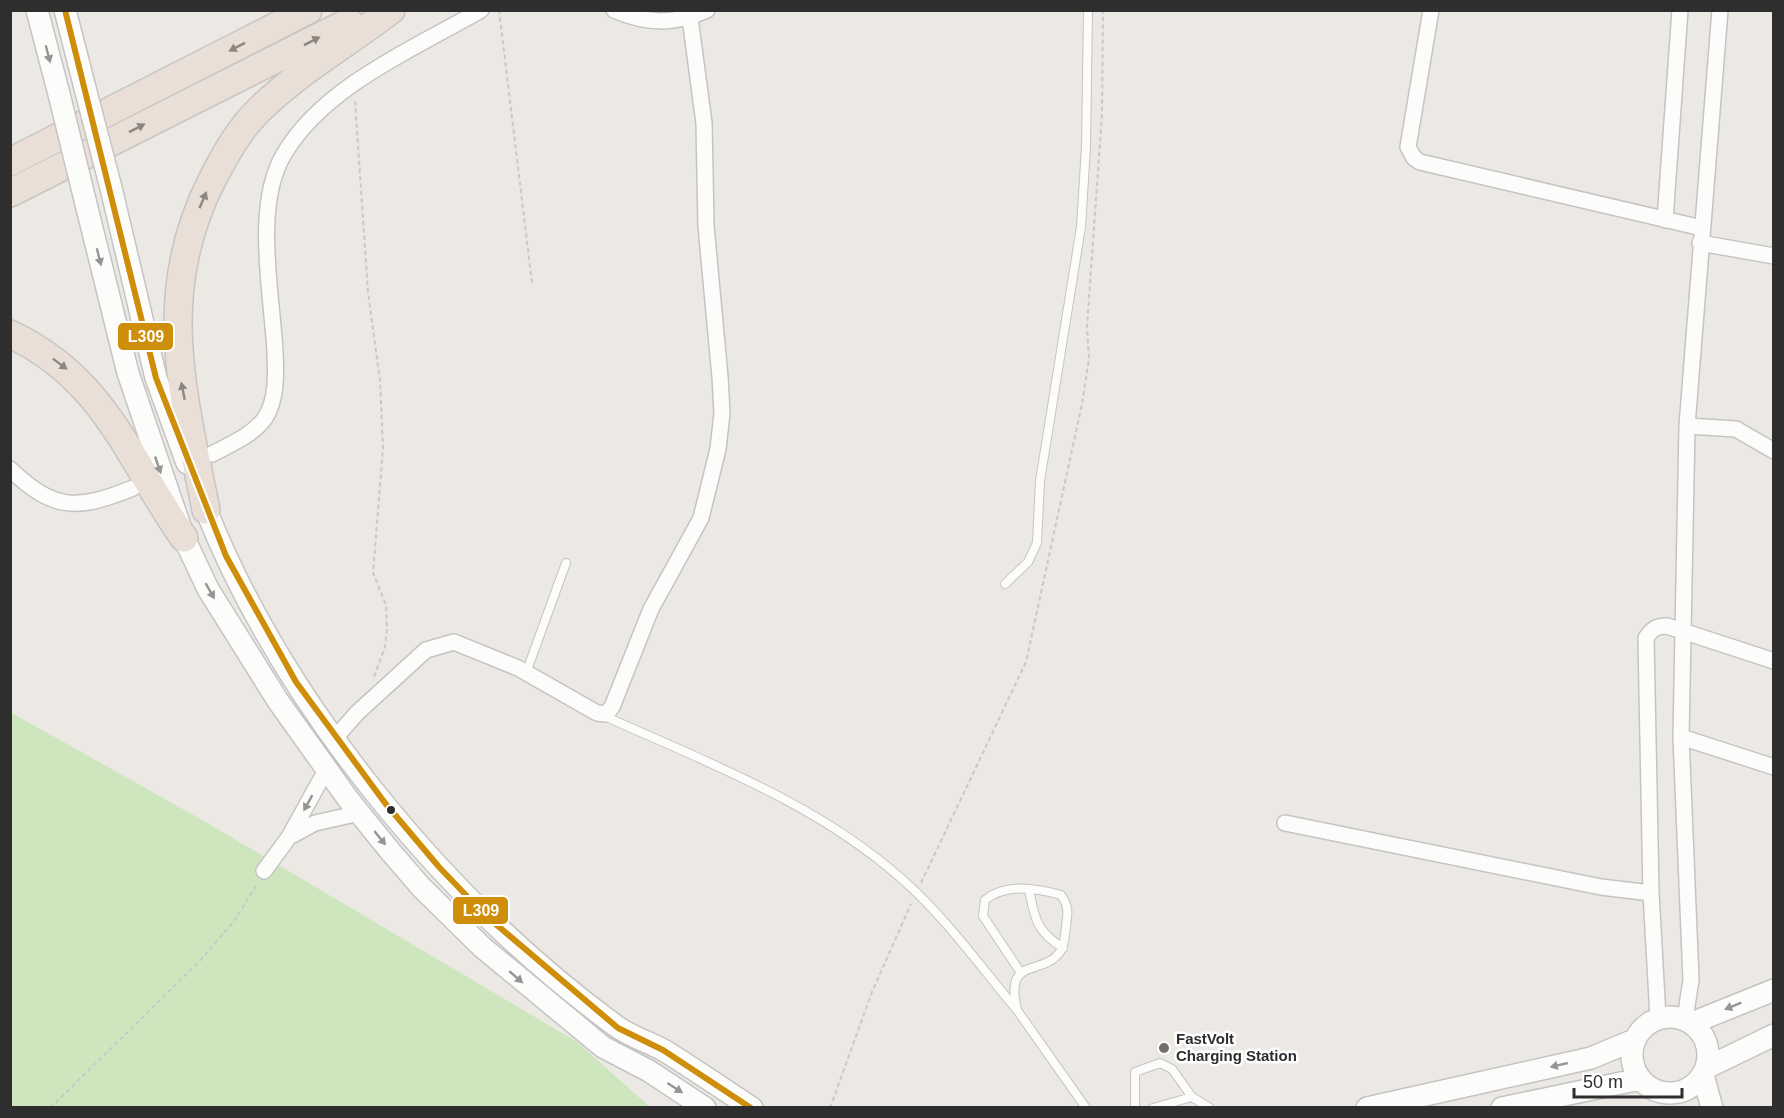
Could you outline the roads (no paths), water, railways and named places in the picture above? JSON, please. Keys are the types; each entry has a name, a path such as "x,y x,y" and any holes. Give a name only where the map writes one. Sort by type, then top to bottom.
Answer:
{"highway":[{"path":"10,162 308,10"},
{"path":"10,193 372,10"},
{"path":"206,510 180,376 177,347 181,275 195,220 229,147 258,111 311,65 391,10"},
{"path":"10,334 64,367 105,411 126,442 158,501 184,538"}],"main road":[{"path":"37,10 128,373 184,538 220,607 278,701 326,770 421,887 514,976 603,1047 649,1071 705,1107"},
{"path":"65,10 111,188 156,378 226,556 296,682 335,738 439,867 511,938 618,1028 663,1050 753,1107"},
{"path":"1688,1021 1773,990"},
{"path":"1653,1093 1633,1067 1631,1053 1634,1040 1648,1023 1658,1018 1672,1016 1688,1021 1707,1043 1705,1071 1712,1107"},
{"path":"1502,1107 1682,1091 1705,1071 1773,1035"},
{"path":"1366,1107 1591,1058 1634,1040"}],"street":[{"path":"213,454 260,425 271,405 275,362 268,230 269,205 278,168 284,155 309,122 353,84 481,10"},
{"path":"614,10 649,22 676,22 707,10"},
{"path":"1431,10 1408,147 1414,158 1420,162 1665,220 1701,236 1773,256"},
{"path":"1665,220 1680,10"},
{"path":"1688,1021 1691,980 1681,737 1688,426 1720,10"},
{"path":"335,738 357,713 426,650 454,642 526,673 597,713 606,714 612,706 651,609 701,518 710,492 718,449 722,413 720,367 706,226 704,123 690,18"},
{"path":"1688,426 1736,429 1773,451"},
{"path":"10,469 42,496 64,504 87,505 133,488"},
{"path":"1658,1018 1651,892 1646,638 1651,630 1658,626 1682,630 1773,661"},
{"path":"1681,737 1773,767"},
{"path":"264,871 289,837 326,770"},
{"path":"289,837 315,823 360,813"},
{"path":"1285,823 1601,887 1651,892"}],"lane":[{"path":"1005,584 1028,562 1037,543 1040,481 1081,227 1086,147 1088,10"},
{"path":"526,673 566,563"},
{"path":"597,713 769,789 865,848 934,910 1017,1010 1086,1107"},
{"path":"1017,1010 1014,991 1021,974 1052,959 1063,948 1069,909 1061,895 1008,889 985,900 983,916 1021,974"},
{"path":"1029,890 1036,921 1042,933 1063,948"},
{"path":"1135,1107 1135,1072 1160,1063 1172,1069 1192,1097 1210,1107"},
{"path":"1153,1107 1192,1097"}],"place":[{"name":"FastVolt Charging Station","path":"1164,1048"}]}
